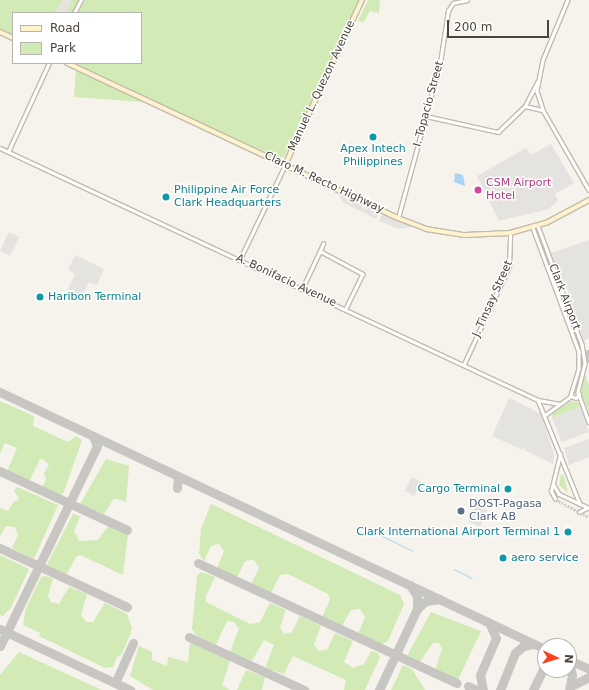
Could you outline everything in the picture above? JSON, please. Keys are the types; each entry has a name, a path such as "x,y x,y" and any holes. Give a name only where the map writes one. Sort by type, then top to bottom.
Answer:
{"main road":[{"name":"Manuel L. Quezon Avenue","path":"285,165 362,0"},
{"path":"0,32 12,38"},
{"name":"Claro M. Recto Highway","path":"69,64 398,218 447,233 490,235 510,233 533,228 589,200"}],"street":[{"path":"74,12 80,0"},
{"name":"I. Topacio Street","path":"398,218 443,50 448,10 453,3 467,0"},
{"path":"568,0 543,60 538,79 537,91 543,110 589,190"},
{"path":"8,152 49,64"},
{"path":"426,116 498,132 524,106 538,79"},
{"path":"524,106 543,110"},
{"name":"A. Bonifacio Avenue","path":"0,148 240,259 538,400 560,404"},
{"name":"Manuel L. Quezon Avenue","path":"240,259 285,165"},
{"name":"Clark Airport","path":"538,226 585,357 579,393"},
{"name":"Clark Airport","path":"533,228 579,352 579,369 571,396"},
{"name":"J. Tinsay Street","path":"464,364 509,266 510,233"},
{"path":"302,289 324,244"},
{"path":"320,251 362,273 346,309"},
{"path":"561,303 566,301"},
{"path":"572,390 579,393 589,422"},
{"path":"545,415 571,396 576,398 579,393"},
{"path":"538,400 580,504"},
{"path":"554,499 551,491 560,453"},
{"path":"553,481 556,492 588,508"},
{"path":"579,512 588,508"}],"green space":[{"path":"0,0 359,0 285,156 280,158 237,140 77,64 142,64 142,12 12,12 12,35 0,29"},
{"path":"368,0 380,0 379,13 370,11 364,22 358,21"},
{"path":"76,70 143,102 74,97"},
{"path":"564,304 583,355 583,369 576,389 581,367 581,351"},
{"path":"585,375 589,385 589,412 581,392"},
{"path":"0,401 34,416 33,426 68,442 76,436 82,440 64,492 59,496 42,488 46,479 44,473 49,465 44,460 40,459 29,482 7,471 17,448 5,443 0,453"},
{"path":"571,401 578,402 580,407 552,418 553,413"},
{"path":"106,459 129,466 126,502 114,498 104,514 80,504"},
{"path":"561,474 564,476 568,493 559,485"},
{"path":"17,487 58,505 34,559 12,548 18,535 15,527 6,526 0,536 0,508 8,511 14,501 17,501 19,498 14,491"},
{"path":"211,504 400,595 404,604 388,641 382,644 358,634 365,617 360,609 351,610 342,626 322,617 330,600 328,594 288,574 280,575 271,593 251,584 259,568 254,560 245,561 237,578 217,568 224,551 219,544 211,546 204,561 199,554 201,529"},
{"path":"73,514 80,516 74,531 79,541 98,540 108,526 128,535 123,575 80,555 76,557 66,576 46,566"},
{"path":"0,555 29,569 12,606 3,616 0,615"},
{"path":"201,572 215,577 206,596 206,602 250,624 260,622 270,603 286,610 280,627 284,634 292,632 300,616 321,626 314,644 318,651 327,650 335,633 353,641 344,662 353,668 364,664 371,651 378,653 380,657 365,690 344,690 346,680 293,656 284,674 268,669 266,666 274,645 264,640 252,661 232,653 231,649 239,629 234,622 227,621 216,645 196,635 192,629 197,576"},
{"path":"45,576 53,578 48,596 51,602 59,604 69,587 87,594 81,615 86,622 93,622 105,603 127,614 132,629 122,654 117,657 113,667 105,668 39,636 40,633 23,625 26,608 41,577"},
{"path":"431,612 481,631 458,680 435,670 442,649 439,643 433,643 419,663 407,656"},
{"path":"190,641 230,661 222,685 230,690 153,690 130,676 139,646 152,652 152,660 167,666 168,657 188,662"},
{"path":"19,652 102,690 0,690 0,675"},
{"path":"403,665 412,669 425,690 391,690"},
{"path":"246,670 265,677 262,690 237,690"}],"shaded area":[{"path":"62,0 72,0 66,12 56,12"},
{"path":"551,144 574,183 555,194 558,200 549,209 499,221 477,176 526,148 531,155"},
{"path":"337,193 379,213 376,219 344,203"},
{"path":"382,214 413,227 399,229 379,221"},
{"path":"9,232 19,237 10,256 0,251"},
{"path":"589,240 589,338 584,341 564,281 561,279 551,253"},
{"path":"75,255 104,269 97,285 89,282 81,298 67,291 75,274 68,270"},
{"path":"509,398 541,414 554,454 553,464 526,451 524,447 523,450 492,436"},
{"path":"580,407 589,432 562,442 552,418"},
{"path":"589,439 589,457 569,465 564,448"},
{"path":"412,477 421,482 414,496 405,491"},
{"path":"476,505 487,510 480,527 468,521"}],"water":[{"path":"455,173 463,175 465,186 454,182"}],"waterway":[{"path":"374,532 413,551"},
{"path":"454,569 472,578"}],"taxiway":[{"path":"588,354 589,358"},
{"path":"0,392 537,645"},
{"path":"0,646 97,446 93,436"},
{"path":"0,471 127,530"},
{"path":"177,488 178,476"},
{"path":"0,548 127,607"},
{"path":"198,563 456,683"},
{"path":"410,585 417,596 417,609"},
{"path":"379,690 417,609 426,601 440,599"},
{"path":"483,690 480,675 496,638 489,622"},
{"path":"0,629 130,690"},
{"path":"189,637 304,690"},
{"path":"115,683 133,643"},
{"path":"500,690 515,653 523,646 534,644"},
{"path":"577,664 589,669"},
{"path":"571,686 589,677"},
{"path":"533,690 539,678"},
{"path":"569,690 571,678"},
{"path":"468,686 477,690"}],"tunnel":[{"path":"555,499 589,517"}],"place":[{"name":"Apex Intech Philippines","path":"373,137"},
{"name":"CSM Airport Hotel","path":"478,190"},
{"name":"Philippine Air Force Clark Headquarters","path":"166,197"},
{"name":"Haribon Terminal","path":"40,297"},
{"name":"Cargo Terminal","path":"508,489"},
{"name":"DOST-Pagasa Clark AB","path":"461,511"},
{"name":"Clark International Airport Terminal 1","path":"568,532"},
{"name":"aero service","path":"503,558"}]}
